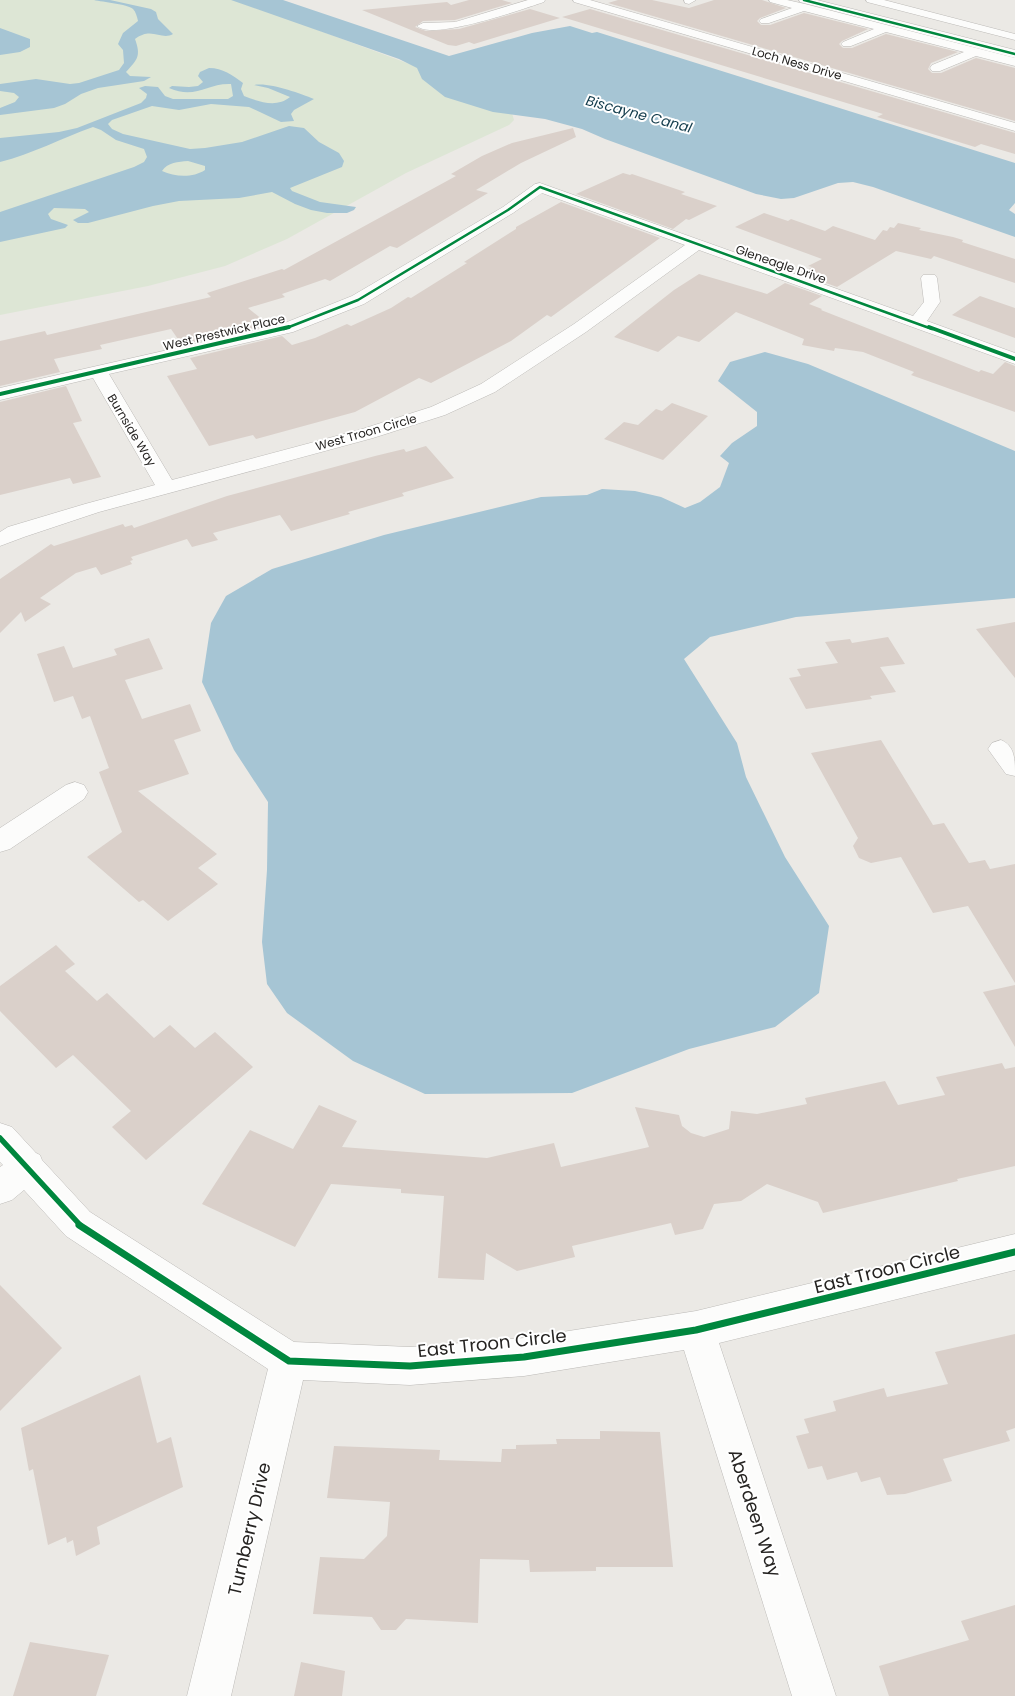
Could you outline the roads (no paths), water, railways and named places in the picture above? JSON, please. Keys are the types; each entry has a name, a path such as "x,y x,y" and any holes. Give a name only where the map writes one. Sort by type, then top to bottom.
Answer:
{"main road":[{"path":"423,26 456,26 540,0"},
{"name":"Loch Ness Drive","path":"578,0 1015,127"},
{"path":"774,0 804,4 1015,54"},
{"path":"871,0 1015,37"},
{"path":"909,0 1015,26"},
{"path":"765,21 804,4 1015,62"},
{"path":"847,44 887,28"},
{"path":"936,68 975,52"},
{"name":"Gleneagle Drive","path":"540,187 1015,359"},
{"name":"West Prestwick Place","path":"0,394 287,328 358,300 508,210 540,187"},
{"name":"West Troon Circle","path":"0,540 16,532 92,508 366,434 438,411 488,388 580,328 696,245"},
{"path":"916,322 932,302 930,278"},
{"name":"Burnside Way","path":"98,372 166,487"},
{"path":"0,842 75,792"},
{"path":"0,1138 28,1166 78,1224 289,1361"},
{"path":"0,1188 28,1166"},
{"name":"East Troon Circle","path":"289,1361 410,1366 524,1357 696,1330 1015,1252"},
{"name":"Aberdeen Way","path":"696,1330 814,1696"},
{"name":"Turnberry Drive","path":"210,1696 289,1361"}],"water":[{"path":"94,0 110,0 151,9 156,12 158,19 173,34 164,36 146,34 135,39 138,50 137,57 126,72 130,76 151,77 144,81 98,88 81,94 65,104 54,108 0,115 0,108 15,102 19,97 14,93 0,91 0,84 36,79 70,84 79,83 119,70 124,63 123,50 118,44 123,33 138,21 136,15 130,7"},
{"name":"Biscayne Canal","path":"231,0 283,0 449,56 532,33 570,26 592,33 597,32 1015,163 1015,203 1009,210 1015,214 1015,237 873,187 853,182 838,183 794,198 781,199 756,194 582,129 545,119 493,112 445,97 422,79 417,68 399,59"},
{"path":"0,28 30,39 30,47 20,52 0,55"},
{"path":"209,68 227,72 243,83 241,89 244,96 262,102 274,103 290,97 268,88 254,85 268,85 314,99 294,110 291,114 294,121 281,122 249,107 211,104 179,110 152,106 112,120 108,124 112,129 123,134 190,149 242,142 289,126 304,128 319,142 339,153 344,161 342,167 290,188 292,191 320,202 356,207 354,210 347,213 327,213 311,210 272,192 239,198 179,201 88,223 78,223 73,220 89,212 85,209 54,208 48,214 51,219 68,225 65,228 0,242 0,212 134,167 144,162 147,157 144,149 116,140 93,127 24,155 0,162 0,138 59,132 77,128 141,103 147,94 139,88 145,86 158,87 165,96 173,99 228,99 233,96 231,84 222,84 194,92 178,91 169,88 172,86 198,86 203,82 198,76 200,72","holes":["188,161 205,166 205,170 190,175 173,175 162,171 170,164"]},
{"path":"765,352 808,364 1015,451 1015,598 796,617 710,637 684,659 737,743 746,777 785,857 829,926 819,993 775,1027 689,1049 572,1093 425,1094 353,1061 287,1013 267,984 262,942 267,870 268,802 234,750 202,682 211,623 226,596 272,569 384,535 541,497 587,495 602,489 635,491 661,497 685,508 700,502 720,487 729,463 720,456 732,443 757,426 757,412 718,381 730,362"}]}
